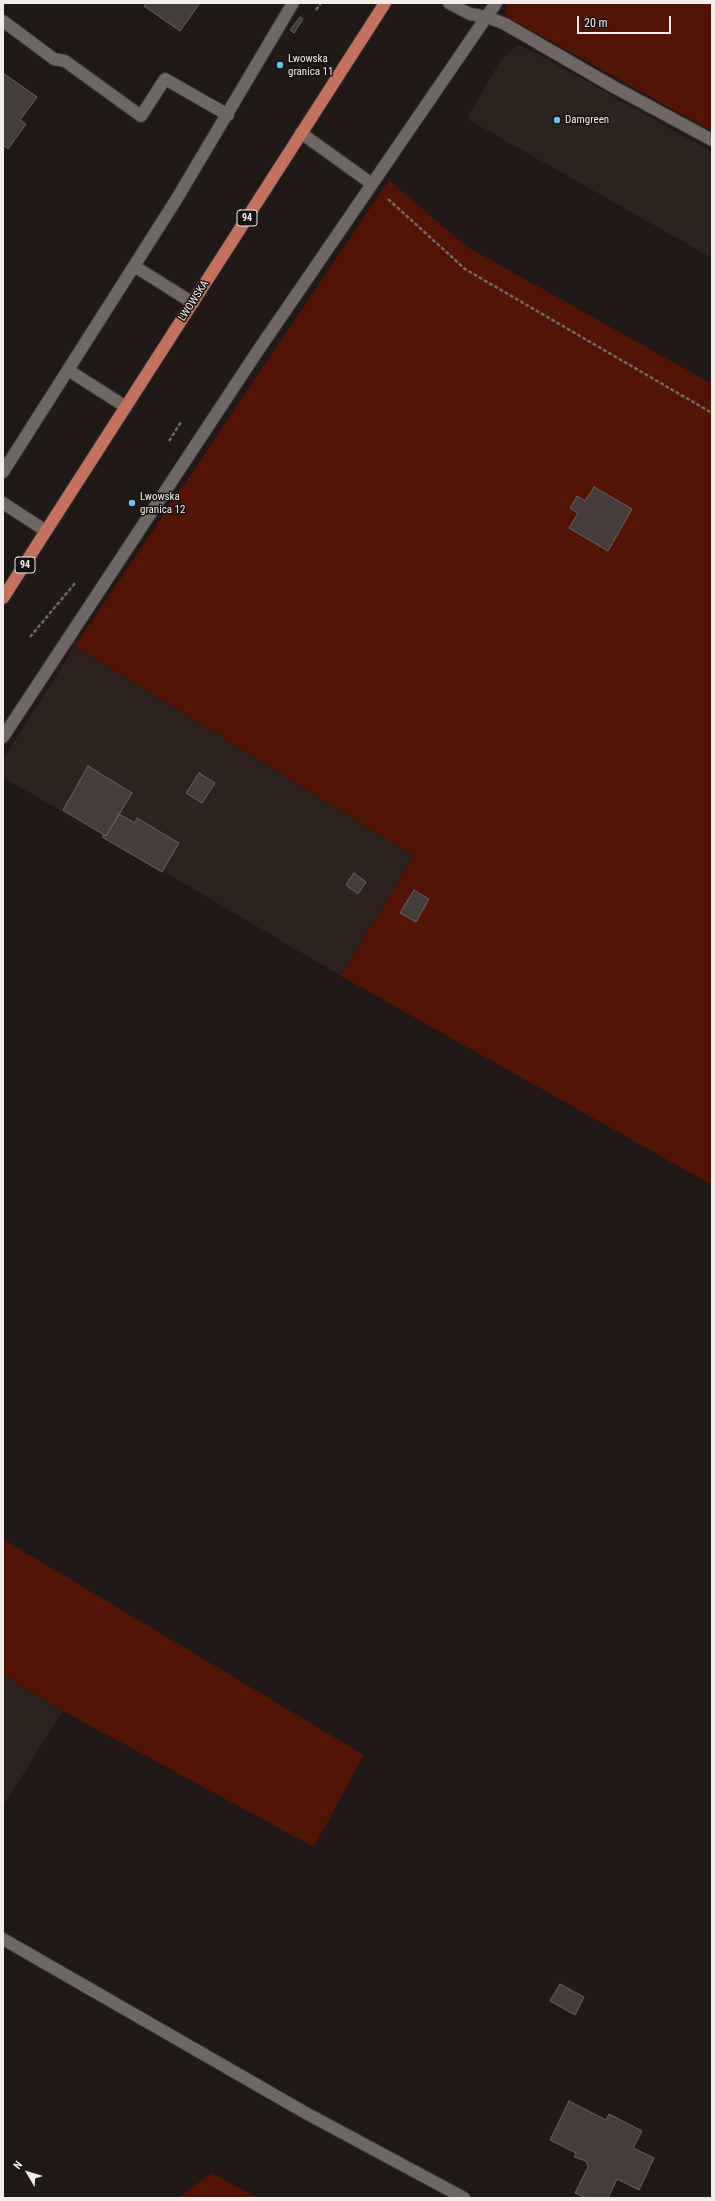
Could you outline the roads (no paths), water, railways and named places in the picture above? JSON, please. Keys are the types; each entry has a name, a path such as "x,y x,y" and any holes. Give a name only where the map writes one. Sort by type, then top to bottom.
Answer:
{"main road":[{"name":"LWOWSKA","path":"3,598 385,3"}],"street":[{"path":"3,472 228,115 271,37 293,3"},
{"path":"449,3 470,14 487,17 505,24 625,94 712,140"},
{"path":"3,737 257,352 496,3"},
{"path":"3,21 54,59 65,61 141,116 165,78 228,115"},
{"path":"301,133 372,184"},
{"path":"134,266 193,303"},
{"path":"68,370 126,407"},
{"path":"3,503 46,531"},
{"path":"3,1939 304,2112 464,2198"}],"place":[{"name":"Lwowska granica 11","path":"280,65"},
{"name":"Damgreen","path":"557,120"},
{"name":"Lwowska granica 12","path":"132,503"}]}
